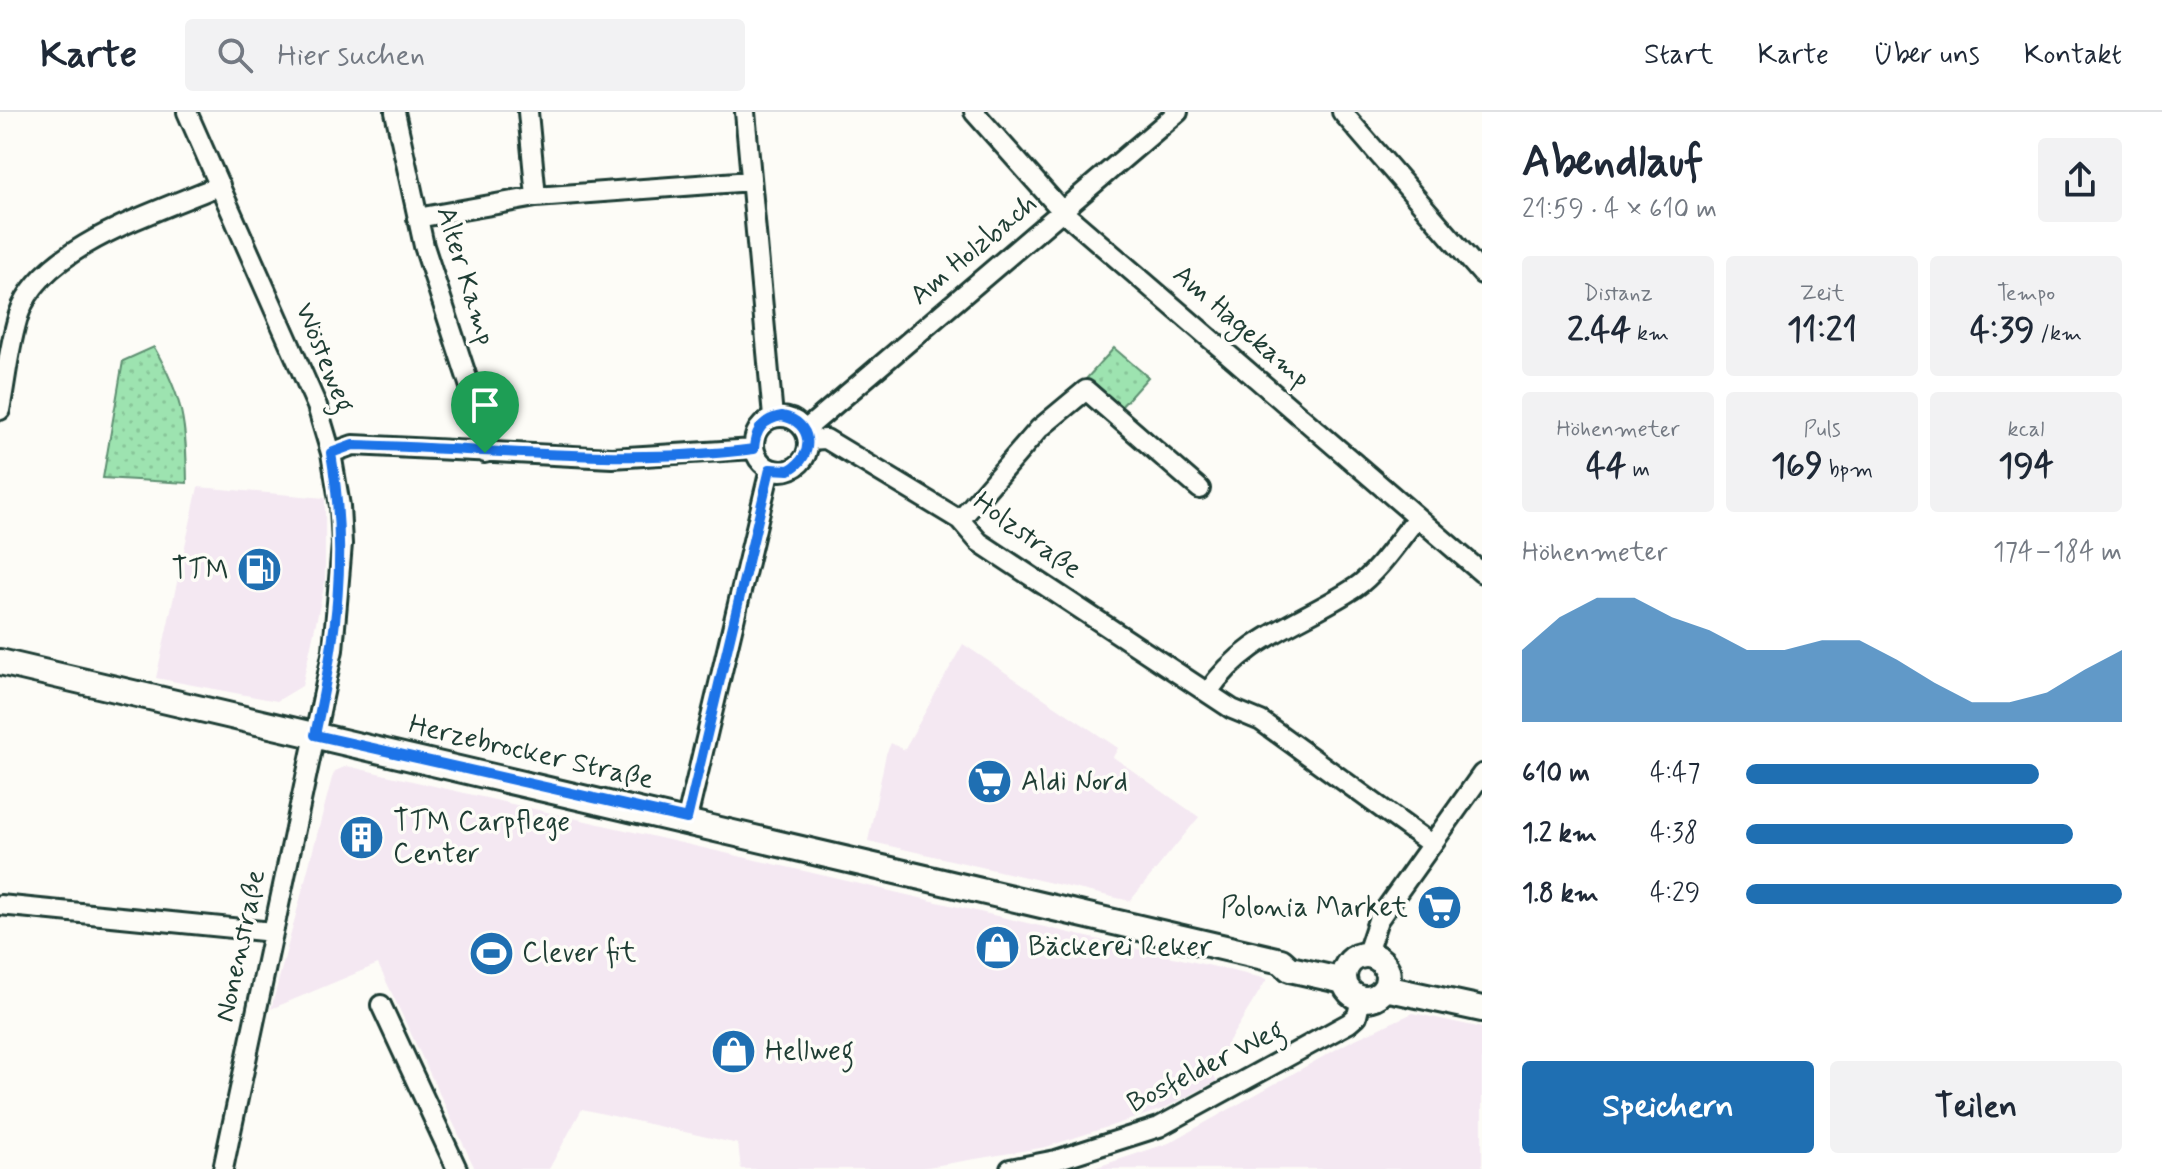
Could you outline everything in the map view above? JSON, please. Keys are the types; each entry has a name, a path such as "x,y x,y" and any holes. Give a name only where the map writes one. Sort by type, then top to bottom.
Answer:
{"main road":[{"name":"Herzebrocker Straße","path":"0,662 687,819 1281,961 1294,956 1352,967"},
{"path":"1376,958 1386,981 1371,999 1361,999 1347,989 1352,967 1376,958"},
{"path":"1386,981 1482,995"},
{"path":"1386,981 1482,1009"}],"street":[{"name":"Wösteweg","path":"187,112 317,406 331,453 340,506 340,589 333,650 315,735"},
{"name":"Alter Kamp","path":"395,112 417,218 486,436 485,453"},
{"path":"528,112 536,197"},
{"path":"745,112 773,417"},
{"name":"Am Hagekamp","path":"974,112 1062,211 1482,573"},
{"name":"Am Holzbach","path":"807,435 1178,112"},
{"path":"1342,112 1482,274"},
{"path":"417,218 536,197 751,181"},
{"path":"0,410 19,312 35,284 53,263 77,248 220,185"},
{"path":"960,520 1039,429 1086,390 1200,489"},
{"path":"773,417 792,418 807,435 805,459 798,466 779,471 770,469 759,461 754,449 754,436 761,424 773,417"},
{"name":"Holzstraße","path":"807,435 826,439 960,520 979,542 1208,692 1261,721 1431,844"},
{"path":"331,453 353,445 612,458 754,449"},
{"path":"687,819 770,469"},
{"path":"1208,692 1225,667 1246,649 1359,585 1417,518"},
{"name":"Nonenstraße","path":"223,1169 315,735"},
{"path":"1352,967 1378,920 1482,774"},
{"path":"0,905 273,932"},
{"name":"Bosfelder Weg","path":"1010,1169 1094,1149 1168,1123 1349,1023 1357,1016 1361,999"},
{"path":"381,1005 457,1169"}],"shaded area":[{"path":"198,487 325,498 325,582 302,686 277,701 156,678"},
{"path":"963,644 1118,748 1113,757 1199,817 1130,901 868,841 891,743 904,750"},
{"path":"347,766 1267,979 1211,1070 1217,1081 1163,1109 1046,1147 916,1169 741,1169 738,1144 582,1109 549,1169 475,1169 378,964 271,1009 332,778 335,771"},
{"path":"1413,1013 1482,1028 1482,1169 1091,1169 1169,1143 1351,1041"}],"green space":[{"path":"154,347 172,382 181,412 187,483 103,478 123,361"},
{"path":"1114,348 1148,377 1121,407 1087,378"}],"place":[{"name":"TTM","path":"260,570"},
{"name":"Aldi Nord","path":"990,782"},
{"name":"TTM Carpflege Center","path":"362,838"},
{"name":"Polonia Market","path":"1439,908"},
{"name":"Bäckerei Reker","path":"997,947"},
{"name":"Clever fit","path":"491,953"},
{"name":"Hellweg","path":"734,1051"}],"route":[{"path":"773,417 792,418 805,430 808,449 805,459 789,470 770,469 687,819 315,735 333,650 340,589 340,506 331,453 353,445 453,448 485,453 612,458 631,455 678,456 754,449 754,436 761,424 773,417"}]}
